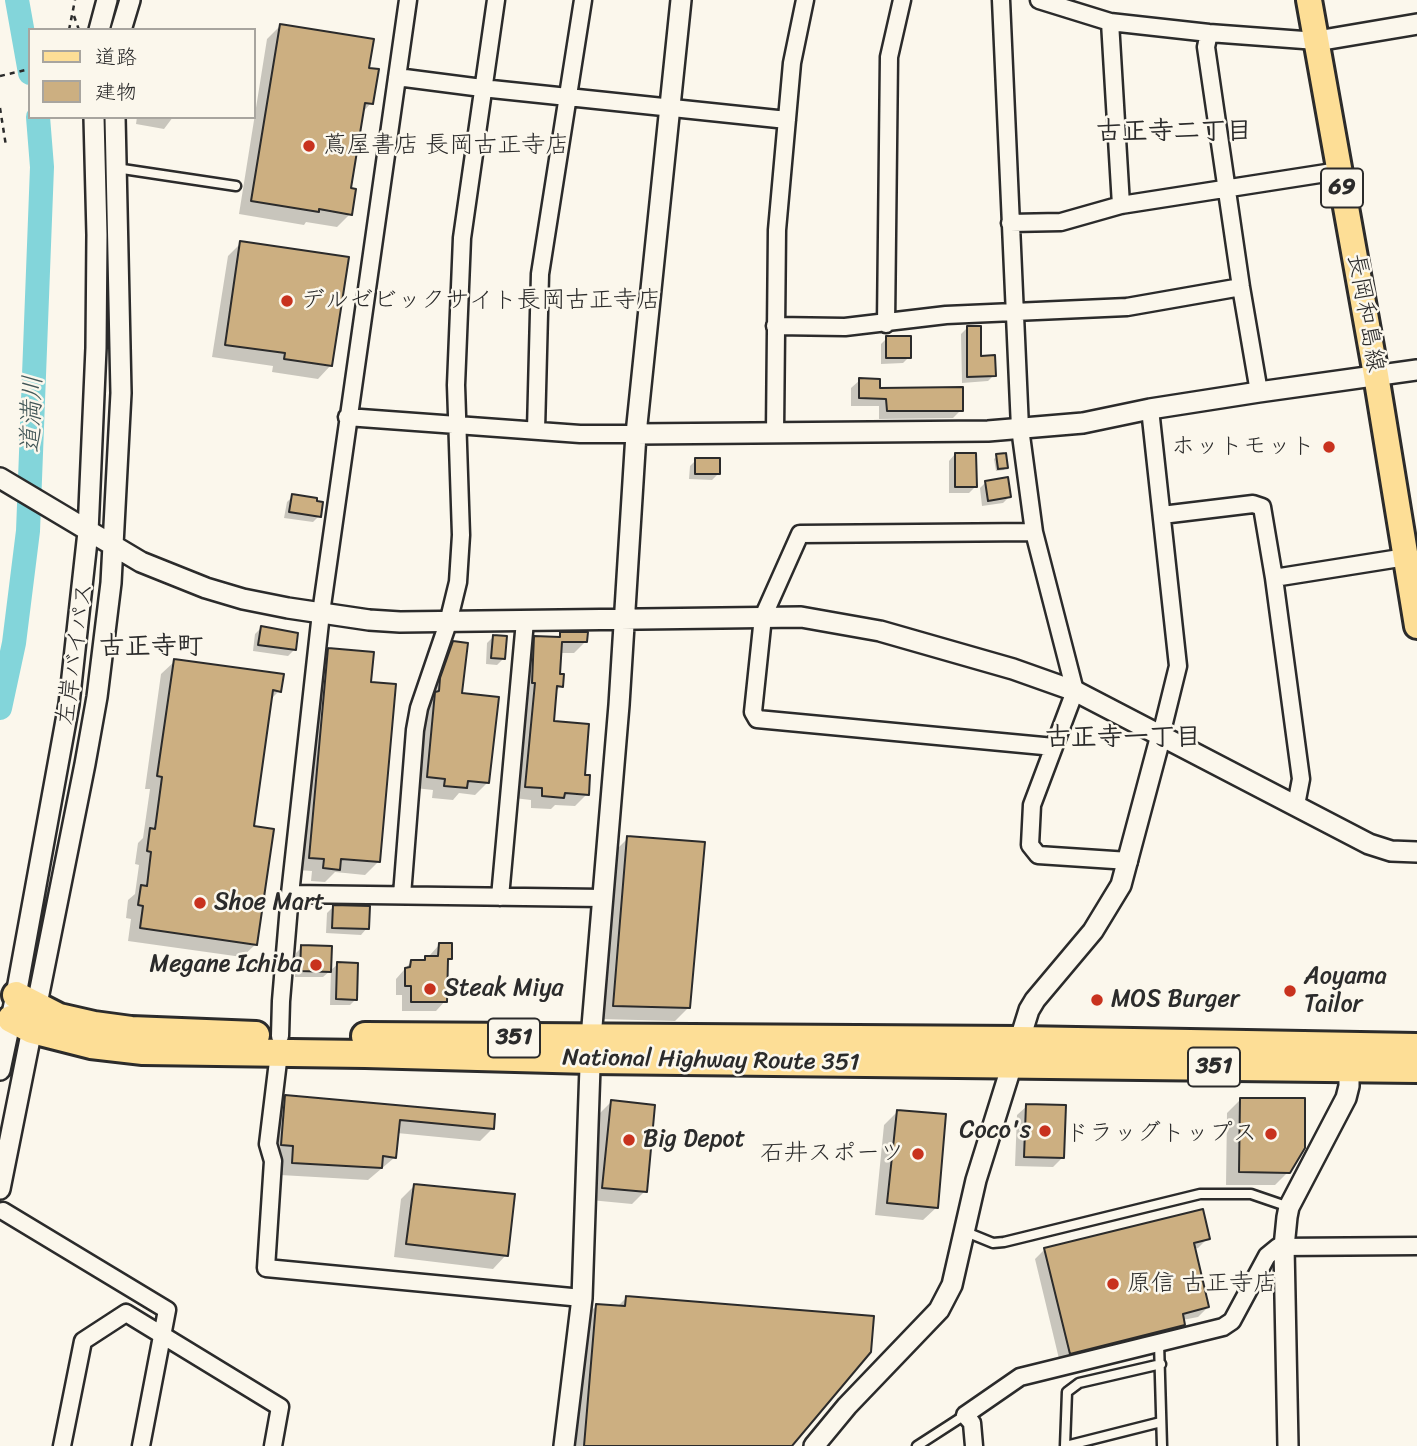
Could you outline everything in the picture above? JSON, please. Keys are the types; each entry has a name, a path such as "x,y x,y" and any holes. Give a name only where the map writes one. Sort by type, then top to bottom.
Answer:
{"highway":[{"name":"National Highway Route 351","path":"24,1013 115,1049 279,1044 1015,1052 1417,1047"},
{"name":"National Highway Route 351","path":"1015,1052 1349,1069 1417,1069"}],"main road":[{"name":"長岡和島線","path":"1309,0 1376,375 1417,626"}],"street":[{"path":"100,28 107,0"},
{"path":"122,28 130,0"},
{"path":"408,0 321,613 290,894 279,1044 268,1144 273,1161 266,1268 582,1298"},
{"path":"402,895 415,730 426,683 448,623 458,582 461,535 457,426 463,238 496,0"},
{"path":"536,430 540,274 583,0"},
{"path":"564,1446 582,1298 590,1049 625,620 636,434 681,0"},
{"path":"775,432 777,230 792,63 805,0"},
{"path":"886,324 889,57 902,0"},
{"path":"1001,0 1020,428 1034,532 1075,691 1032,805 1030,845 1038,855 1129,861"},
{"path":"1039,0 1111,22 1317,41 1417,24"},
{"path":"1111,22 1121,205"},
{"path":"1209,33 1206,47 1259,392"},
{"path":"397,77 787,120"},
{"name":"左岸バイパス","path":"0,1189 69,704 88,532 95,403 97,235 94,119"},
{"name":"左岸バイパス","path":"0,1070 24,1013 72,832 94,710 114,546 121,393 115,119"},
{"path":"97,235 104,212 104,172 116,168"},
{"path":"1010,223 1061,222 1121,205 1339,171"},
{"path":"775,326 845,327 946,315 1127,307 1241,287"},
{"path":"347,417 580,434 948,433 1083,423 1150,409 1417,370"},
{"path":"814,1446 847,1406 939,1310 952,1285 976,1180 1029,1010 1035,999 1093,931 1121,885 1129,861 1178,666 1150,409"},
{"path":"4,481 141,562 206,588 243,599 321,613 369,620 448,623 801,617 880,631 1013,669 1075,691 1369,844 1391,851 1417,852"},
{"path":"1162,515 1253,504 1262,507 1301,779 1296,805"},
{"path":"1034,532 800,534 763,617 753,712 757,719 1054,747"},
{"path":"1274,578 1406,557"},
{"path":"500,897 525,621"},
{"path":"290,894 603,898"},
{"path":"1288,1446 1284,1247 1289,1207 1346,1098 1349,1069"},
{"path":"3,1211 167,1310 141,1446"},
{"path":"974,1446 972,1423 965,1415 1020,1377 1223,1327 1232,1321 1267,1256 1278,1247 1417,1246"},
{"path":"62,1446 83,1341 126,1313 280,1407 273,1446"}],"lane":[{"path":"116,168 236,186"},
{"path":"965,1232 993,1243 1200,1194 1251,1194 1289,1207"},
{"path":"1159,1343 1162,1446"},
{"path":"1161,1364 1079,1383 1067,1392 1066,1446 1161,1422"},
{"path":"917,1446 965,1415"}],"path":[{"path":"69,28 75,0"},
{"path":"72,13 78,28"},
{"path":"2,75 28,69"},
{"path":"0,108 6,146"}],"building":[{"name":"蔦屋書店 長岡古正寺店","path":"280,24 374,39 369,68 379,69 373,104 365,103 351,188 356,189 352,215 251,201"},
{"name":"デルゼビックサイト長岡古正寺店","path":"240,241 349,257 332,366 284,359 285,353 225,345"},
{"path":"967,326 981,326 981,356 995,355 996,376 967,377"},
{"path":"886,336 911,336 911,358 886,358"},
{"path":"859,378 880,379 880,388 963,387 963,411 887,411 886,399 859,398"},
{"path":"955,453 976,453 977,487 955,487"},
{"path":"1006,453 1008,468 998,469 996,454"},
{"path":"695,458 720,458 720,474 695,474"},
{"path":"1008,477 1011,497 988,501 985,481"},
{"path":"292,494 317,498 317,501 323,502 321,517 289,512"},
{"path":"261,626 298,633 296,650 258,645"},
{"path":"560,632 588,632 587,642 562,642 560,674 564,674 563,687 557,686 554,721 589,724 585,775 590,775 589,795 565,793 564,798 542,796 542,788 525,787 535,683 532,683 534,636 560,637"},
{"path":"493,635 507,636 505,659 491,658"},
{"path":"453,641 468,643 462,693 499,697 489,783 468,781 467,788 444,786 445,779 427,777 435,692 439,691 440,678"},
{"path":"328,648 374,652 371,682 396,684 380,862 341,859 340,870 323,868 324,859 309,858"},
{"path":"174,659 284,674 281,692 273,690 254,826 274,829 257,945 140,928 143,906 138,905 141,885 147,886 151,852 147,851 150,828 155,829 162,777 157,776"},
{"path":"627,836 705,842 690,1008 613,1006"},
{"path":"333,905 370,906 369,929 332,928"},
{"path":"439,943 452,943 452,959 448,959 447,1002 411,1002 411,986 405,986 405,968 410,967 411,960 438,956"},
{"path":"301,945 332,946 331,972 300,971"},
{"path":"337,962 358,963 357,1000 336,999"},
{"path":"285,1095 495,1114 494,1129 400,1120 396,1158 383,1156 382,1168 292,1163 293,1146 281,1145"},
{"path":"1240,1098 1305,1098 1305,1148 1290,1173 1239,1172"},
{"path":"611,1100 655,1105 647,1192 602,1188"},
{"path":"1026,1104 1066,1105 1064,1158 1024,1157"},
{"path":"897,1110 946,1114 938,1208 887,1203"},
{"path":"414,1184 515,1194 508,1256 406,1244"},
{"path":"1203,1209 1210,1239 1194,1243 1209,1307 1183,1314 1185,1325 1070,1354 1044,1248"},
{"path":"626,1296 874,1316 871,1352 792,1446 584,1446 596,1304 625,1306"}],"waterway":[{"name":"道満川","path":"17,0 28,62"},
{"name":"道満川","path":"0,708 14,643 28,531 42,167 38,119"}],"place":[{"name":"蔦屋書店 長岡古正寺店","path":"309,146"},
{"name":"デルゼビックサイト長岡古正寺店","path":"287,301"},
{"name":"ホットモット","path":"1329,447"},
{"name":"Shoe Mart","path":"200,903"},
{"name":"Megane Ichiba","path":"316,965"},
{"name":"Steak Miya","path":"430,989"},
{"name":"Aoyama Tailor","path":"1290,991"},
{"name":"MOS Burger","path":"1097,1000"},
{"name":"Coco's","path":"1045,1131"},
{"name":"ドラッグトップス","path":"1271,1134"},
{"name":"Big Depot","path":"629,1140"},
{"name":"石井スポーツ","path":"918,1154"},
{"name":"原信 古正寺店","path":"1113,1284"}],"district":[{"name":"古正寺二丁目","path":"1174,132"},
{"name":"古正寺町","path":"151,647"},
{"name":"古正寺一丁目","path":"1123,738"}]}
